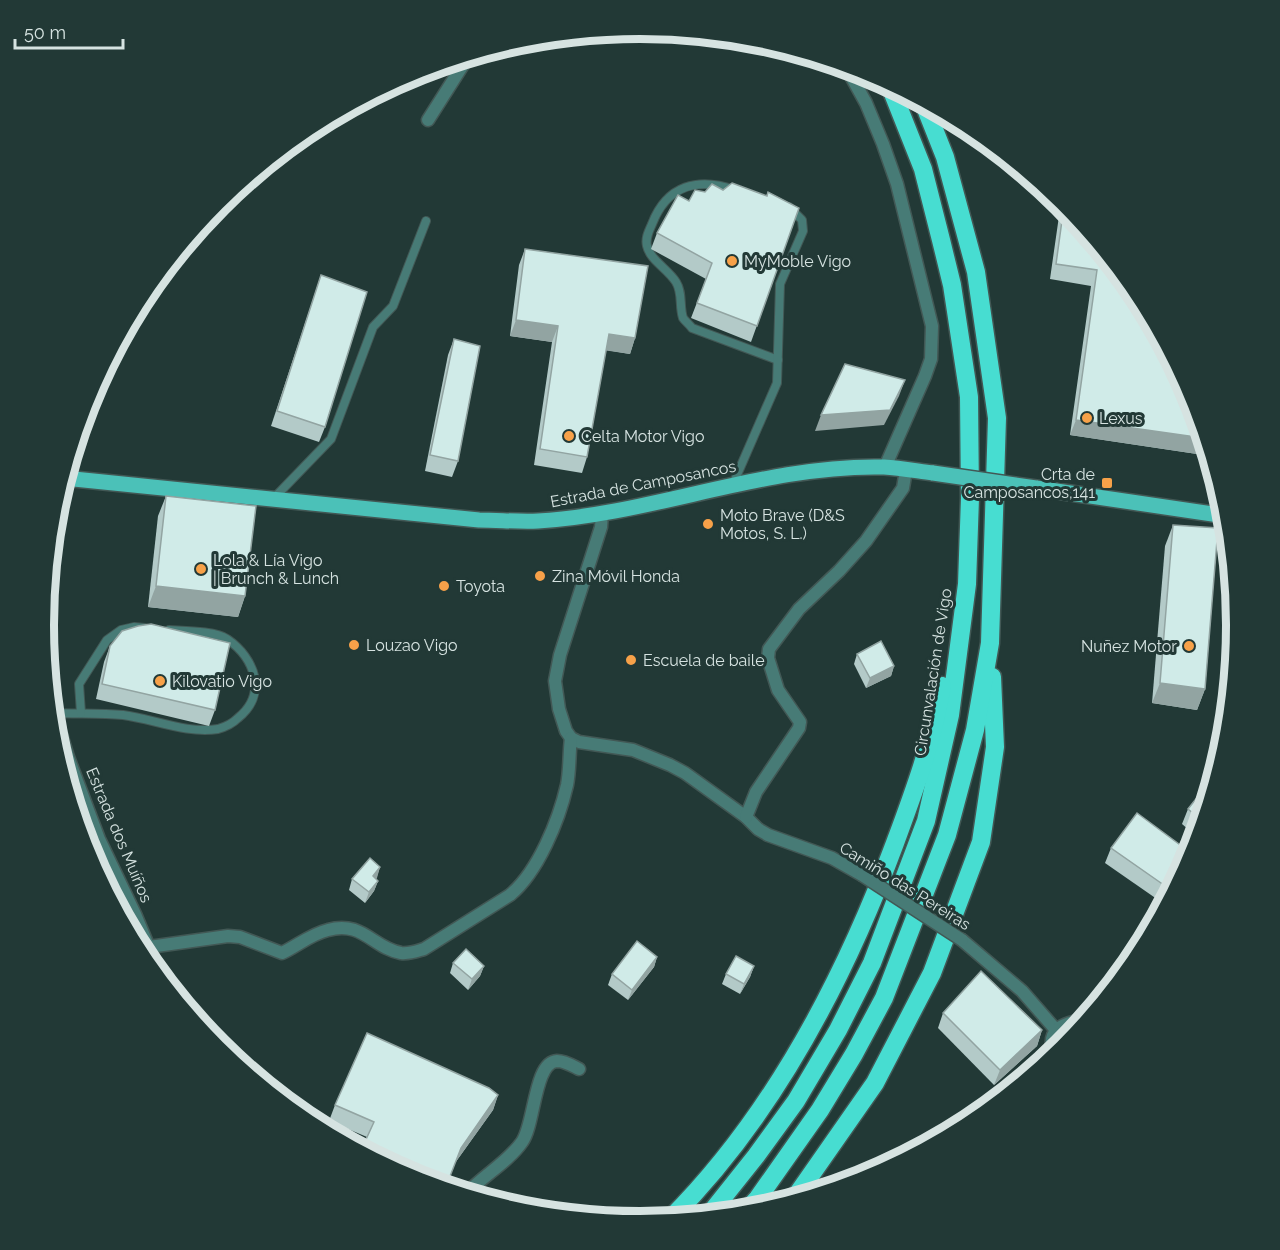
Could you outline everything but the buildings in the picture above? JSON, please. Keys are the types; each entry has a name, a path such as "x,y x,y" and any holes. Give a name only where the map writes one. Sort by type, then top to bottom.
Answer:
{"highway":[{"name":"Circunvalación de Vigo","path":"716,1206 796,1101 838,1030 872,963 926,821 950,715 967,584 970,498 969,398 952,285 923,169 894,97"},
{"path":"801,1188 880,1073 932,973 981,842 995,747 990,643 997,418 976,272 945,157 929,116"},
{"path":"679,1210 720,1163 790,1063 830,993 874,899 913,796 938,708 956,603 967,584"},
{"path":"756,1200 820,1110 884,998 947,835 975,730 990,643"}],"main road":[{"name":"Estrada de Camposancos","path":"73,479 479,520 538,521 602,513 808,472 885,467 1216,514"}],"street":[{"path":"428,120 462,67"},
{"path":"853,80 884,144 897,184 932,326 931,359 926,376 885,467"},
{"path":"746,817 756,792 799,728 800,722 778,690 768,658 769,649 799,609 839,571 866,541 903,488 906,470"},
{"path":"150,947 228,936 240,937 282,953 328,930 348,928 361,931 399,953 410,953 424,949 521,886 530,874 560,810 567,783 571,738 566,731 559,709 555,681 560,655 601,527 602,513"},
{"name":"Camiño das Pereiras","path":"571,738 579,742 633,750 670,765 685,773 768,835 832,858 862,875 962,940 1022,991 1056,1030"},
{"name":"Estrada dos Muíños","path":"71,766 99,839 144,936"},
{"path":"1052,1041 1056,1030 1069,1023"},
{"path":"473,1186 506,1159 522,1142 530,1125 539,1083 547,1065 555,1061 579,1069"}],"lane":[{"path":"747,194 716,183 691,185 672,195 657,212 646,239 647,249 676,282 681,295 683,319 693,328 778,360"},
{"path":"732,486 777,383 780,284 803,231 802,220 797,213 777,203"},
{"path":"274,498 331,439 373,327 393,306 426,221"},
{"path":"60,708 81,712 124,715 190,729 219,729 233,723 254,702 256,679 248,660 240,649 225,637 134,627 122,630 107,640 79,684 81,712"}],"place":[{"name":"MyMoble Vigo","path":"732,261"},
{"name":"Lexus","path":"1087,418"},
{"name":"Celta Motor Vigo","path":"569,436"},
{"name":"Crta de Camposancos,141","path":"1107,483"},
{"name":"Moto Brave (D&S Motos, S. L.)","path":"708,524"},
{"name":"Lola & Lía Vigo | Brunch & Lunch","path":"201,569"},
{"name":"Zina Móvil Honda","path":"540,576"},
{"name":"Toyota","path":"444,586"},
{"name":"Louzao Vigo","path":"354,645"},
{"name":"Nuñez Motor","path":"1189,646"},
{"name":"Escuela de baile","path":"631,660"},
{"name":"Kilovatio Vigo","path":"160,681"}]}
